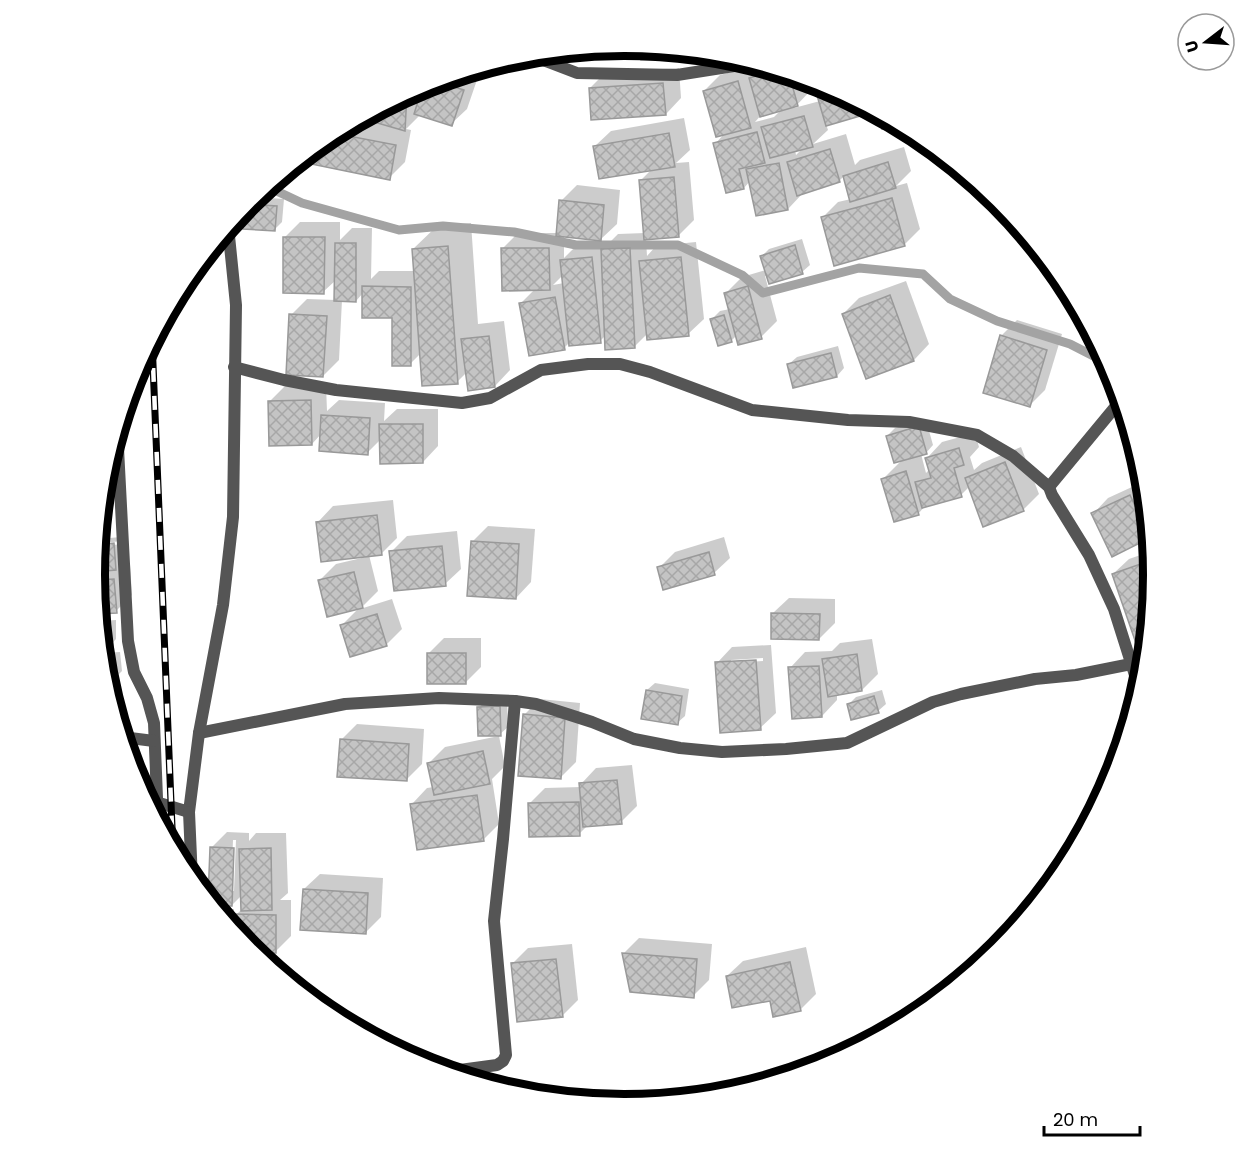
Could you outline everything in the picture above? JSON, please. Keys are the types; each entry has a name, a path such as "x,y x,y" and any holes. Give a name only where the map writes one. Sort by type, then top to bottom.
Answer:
{"street":[{"path":"547,61 577,73 677,75 731,66"},
{"path":"191,863 189,812 199,732 223,605 232,517 236,305 229,237"},
{"path":"234,367 336,390 462,403 490,398 542,370 588,364 620,364 650,372 752,410 848,420 909,422 977,435 1013,456 1049,487 1089,555 1114,609 1134,674"},
{"path":"1049,487 1116,408"},
{"path":"118,456 128,641 134,672 147,698 154,723 158,803 189,812"},
{"path":"199,732 345,704 439,698 515,701 555,710 634,739 680,748 722,752 786,749 847,742 933,702 962,694 1035,679 1076,675 1131,664"},
{"path":"465,1069 497,1065 506,1055 494,921 515,701"},
{"path":"131,738 154,741"}],"building":[{"path":"641,56 674,58 674,59 641,60"},
{"path":"762,74 792,83 798,106 760,117 749,78"},
{"path":"738,81 751,128 716,137 703,91"},
{"path":"663,83 666,115 591,120 589,88"},
{"path":"450,86 464,90 452,126 414,114 419,98"},
{"path":"816,92 865,115 826,126"},
{"path":"406,103 405,131 371,121"},
{"path":"804,116 813,147 770,158 761,127"},
{"path":"757,132 765,163 739,169 744,189 726,193 713,143"},
{"path":"669,133 675,167 599,179 593,146"},
{"path":"347,136 396,145 390,180 311,164 312,160"},
{"path":"830,149 840,182 797,196 787,162"},
{"path":"888,162 896,188 850,202 843,176"},
{"path":"779,163 788,210 756,216 746,169"},
{"path":"674,177 679,237 644,240 639,180"},
{"path":"892,198 905,246 834,266 821,217"},
{"path":"559,200 604,205 601,241 556,236"},
{"path":"260,205 277,206 275,231 243,229 243,222"},
{"path":"283,237 325,237 324,294 283,293"},
{"path":"335,243 356,243 356,302 334,301"},
{"path":"795,245 803,274 769,284 760,256"},
{"path":"448,246 458,384 422,386 412,249"},
{"path":"501,248 549,248 550,290 502,291"},
{"path":"630,248 635,348 605,350 601,249"},
{"path":"592,257 601,343 569,346 560,260"},
{"path":"681,257 689,336 647,340 639,261"},
{"path":"362,286 411,287 411,366 392,366 392,318 362,318"},
{"path":"748,286 762,339 738,345 724,293"},
{"path":"890,295 914,361 866,379 842,314"},
{"path":"555,297 565,350 529,356 519,303"},
{"path":"289,314 327,316 323,377 286,375"},
{"path":"724,315 732,342 718,346 710,319"},
{"path":"1000,335 1047,350 1030,407 983,393"},
{"path":"489,336 495,387 468,391 461,339"},
{"path":"831,353 837,377 793,388 787,364"},
{"path":"311,400 312,445 269,446 268,401"},
{"path":"321,415 370,418 368,455 319,451"},
{"path":"379,424 423,424 423,463 380,464"},
{"path":"919,426 927,454 894,463 886,436"},
{"path":"959,448 964,465 954,468 962,497 922,508 915,482 931,478 925,458"},
{"path":"1005,462 1024,511 983,527 965,478"},
{"path":"906,471 919,515 894,522 881,479"},
{"path":"1130,495 1140,516 1142,542 1112,557 1091,513"},
{"path":"377,515 382,555 321,562 316,522"},
{"path":"471,541 519,544 516,599 467,596"},
{"path":"114,543 116,570 104,571 106,544"},
{"path":"442,546 446,586 394,591 389,551"},
{"path":"709,552 715,575 663,590 657,567"},
{"path":"1143,563 1138,649 1112,574"},
{"path":"354,572 363,608 327,617 318,580"},
{"path":"114,579 117,613 106,614 104,580"},
{"path":"771,613 820,614 819,640 771,639"},
{"path":"377,614 387,646 350,657 340,625"},
{"path":"427,653 466,653 466,684 427,684"},
{"path":"857,654 862,691 828,697 822,659"},
{"path":"756,660 761,730 720,733 715,662"},
{"path":"819,666 822,717 792,719 788,667"},
{"path":"646,690 682,696 678,725 641,719"},
{"path":"874,696 879,713 851,720 847,704"},
{"path":"500,706 501,736 478,736 477,707"},
{"path":"523,714 565,718 561,779 518,776"},
{"path":"340,739 409,744 407,781 337,777"},
{"path":"483,751 490,784 434,795 427,763"},
{"path":"617,780 622,824 583,827 579,783"},
{"path":"477,795 484,841 417,850 410,804"},
{"path":"579,802 580,836 529,837 528,803"},
{"path":"210,847 234,848 232,906 224,906 209,886"},
{"path":"271,848 272,910 241,911 239,849"},
{"path":"303,889 368,893 366,934 300,930"},
{"path":"235,914 276,915 276,953 268,953 235,920"},
{"path":"622,953 697,959 694,998 630,992"},
{"path":"556,959 563,1017 517,1022 511,963"},
{"path":"790,962 801,1011 773,1017 770,1001 732,1008 726,976"}],"waterway":[{"path":"275,190 302,203 399,230 443,226 514,232 576,245 678,245 742,275 763,293 859,268 923,274 950,299 997,321 1070,344 1095,357"}],"railway":[{"path":"153,357 172,832"}]}
